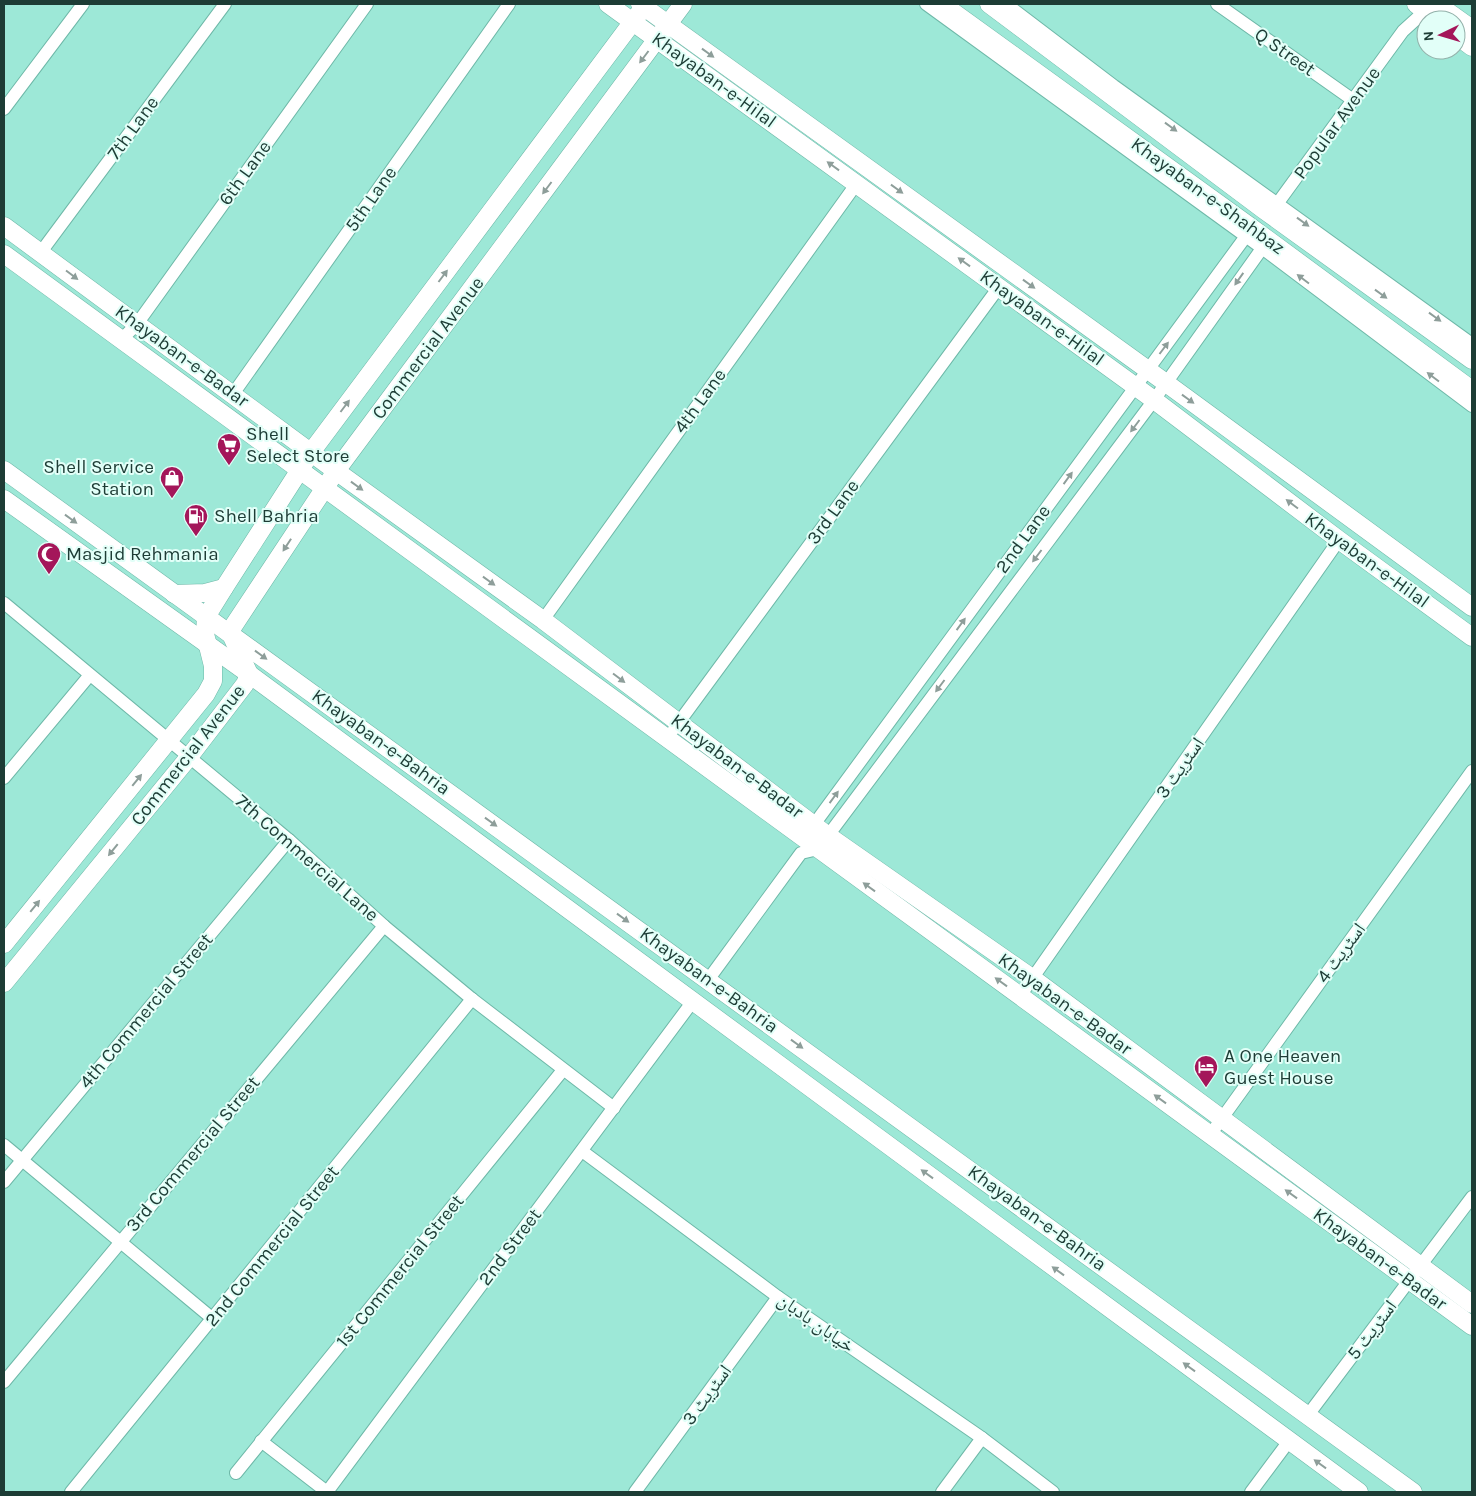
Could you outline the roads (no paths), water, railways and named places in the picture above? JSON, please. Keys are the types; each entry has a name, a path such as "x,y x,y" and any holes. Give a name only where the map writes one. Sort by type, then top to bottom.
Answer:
{"main road":[{"name":"Khayaban-e-Hilal","path":"608,4 1154,400 1340,540 1472,636"},
{"name":"Commercial Avenue","path":"4,983 189,757 245,684 249,674 230,632 336,471 683,4"},
{"name":"Khayaban-e-Shahbaz","path":"942,4 1249,233 1472,390"},
{"name":"Khayaban-e-Shahbaz","path":"989,4 1274,209 1472,360"},
{"name":"Commercial Avenue","path":"4,944 170,740 211,686 213,666 205,634 206,617 224,588 312,451 643,5"},
{"path":"643,5 1472,607"},
{"path":"1426,8 1472,29"},
{"name":"Khayaban-e-Badar","path":"4,226 312,451 336,471 543,620 679,722 813,840 1032,978 1221,1120 1415,1274 1472,1326"},
{"name":"Khayaban-e-Badar","path":"4,254 668,738 813,840 1020,996 1210,1134 1415,1274 1472,1304"},
{"name":"Khayaban-e-Bahria","path":"4,470 474,809 1412,1492"},
{"name":"Khayaban-e-Bahria","path":"4,499 249,674 1359,1492"},
{"path":"174,594 198,594 224,588"},
{"path":"460,830 474,809"}],"street":[{"path":"4,109 83,4"},
{"name":"7th Lane","path":"41,252 225,4"},
{"name":"6th Lane","path":"121,340 137,324 367,4"},
{"name":"5th Lane","path":"232,394 508,4"},
{"path":"926,4 1249,233"},
{"path":"1006,4 1274,209 1472,344"},
{"name":"Q Street","path":"1217,4 1353,100"},
{"name":"Popular Avenue","path":"1274,209 1403,32 1426,8"},
{"name":"4th Lane","path":"543,620 857,183"},
{"name":"2nd Lane","path":"813,840 1147,370 1249,233"},
{"path":"708,980 813,840 1154,400 1265,244 1472,406"},
{"name":"3rd Lane","path":"668,738 999,287"},
{"name":"اسٹریٹ 3","path":"1020,996 1340,540"},
{"name":"7th Commercial Lane","path":"4,604 89,676 124,701 289,840 384,926 472,998 614,1108"},
{"path":"4,778 89,676"},
{"name":"اسٹریٹ 4","path":"1210,1134 1472,770"},
{"name":"4th Commercial Street","path":"4,1182 289,840"},
{"name":"3rd Commercial Street","path":"4,1382 384,926"},
{"name":"2nd Commercial Street","path":"71,1492 472,998"},
{"name":"2nd Street","path":"327,1492 693,1001"},
{"name":"1st Commercial Street","path":"236,1472 563,1070"},
{"path":"4,1145 213,1319"},
{"name":"خیابان بادبان","path":"582,1151 778,1297 982,1438 1053,1492"},
{"name":"اسٹریٹ 5","path":"1308,1415 1472,1197"},
{"name":"اسٹریٹ 3","path":"636,1492 778,1297"},
{"path":"942,1492 982,1438"},
{"path":"261,1441 327,1492"},
{"path":"1251,1492 1289,1441"}],"place":[{"name":"Shell Select Store","path":"229,466"},
{"name":"Shell Service Station","path":"172,499"},
{"name":"Shell Bahria","path":"196,537"},
{"name":"Masjid Rehmania","path":"49,575"},
{"name":"A One Heaven Guest House","path":"1206,1088"}]}
